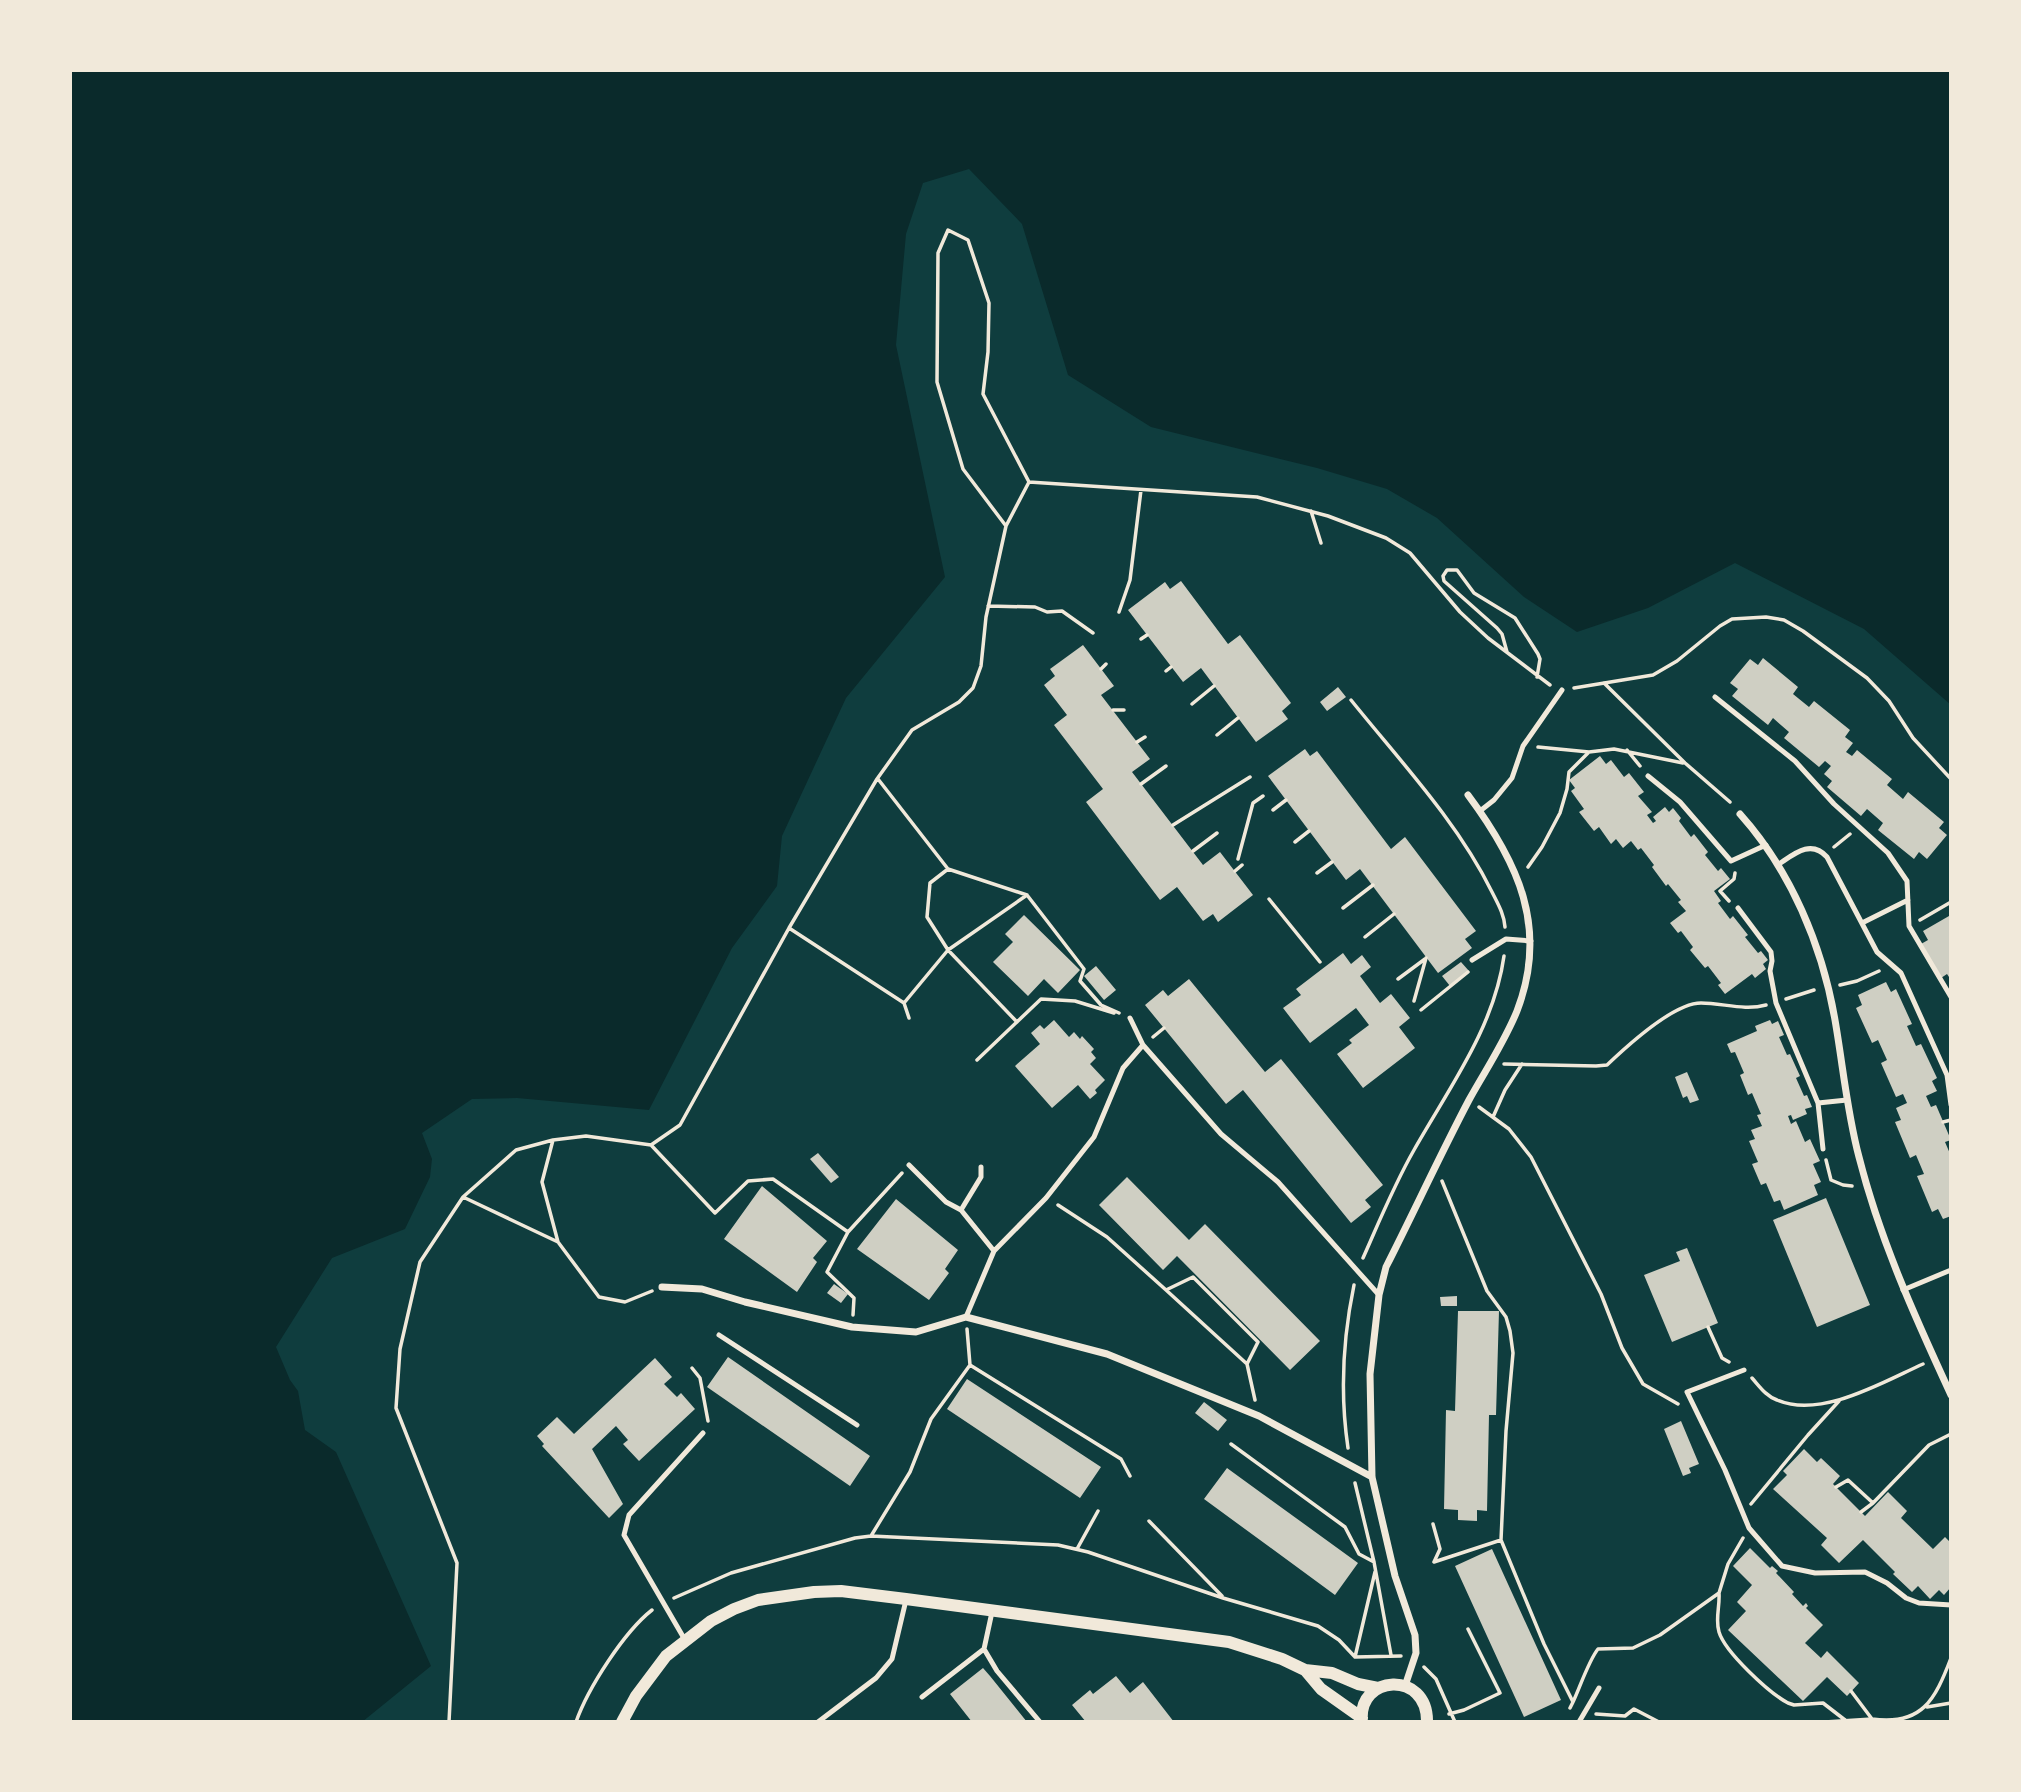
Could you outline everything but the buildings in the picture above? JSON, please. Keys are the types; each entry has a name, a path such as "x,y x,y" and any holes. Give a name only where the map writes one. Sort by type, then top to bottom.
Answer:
{"street":[{"path":"1405,1686 1416,1653 1415,1635 1395,1576 1372,1477 1370,1374 1379,1295 1387,1268 1436,1166 1516,1012 1524,989 1531,941 1529,922 1511,862 1468,795"},
{"path":"1740,814 1779,864 1801,910 1828,988 1847,1100 1864,1177 1903,1290 1951,1395"},
{"path":"662,1287 702,1289 852,1327 916,1332 966,1317 1108,1354 1259,1416 1372,1477"},
{"path":"622,1722 650,1676 666,1656 685,1640 734,1609 758,1600 786,1595 841,1591 1229,1642 1282,1659 1305,1670 1332,1673 1358,1684 1378,1688 1393,1684 1405,1686 1417,1693 1423,1701 1427,1722"},
{"path":"1305,1670 1321,1689 1362,1720 1367,1698 1378,1688"}],"lane":[{"path":"1480,811 1494,800 1512,778 1523,746 1562,690"},
{"path":"1715,697 1795,761 1834,804 1888,853 1907,881 1909,926 1951,997"},
{"path":"1648,776 1681,802 1731,861 1766,845"},
{"path":"1779,864 1801,850 1810,848 1823,852 1877,952 1901,973 1947,1075 1951,1105"},
{"path":"1862,923 1908,900"},
{"path":"1738,908 1772,952 1770,971 1776,1003 1818,1103 1823,1149"},
{"path":"1472,960 1506,939 1531,941"},
{"path":"1129,1018 1143,1045 1221,1135 1278,1182 1379,1295"},
{"path":"966,1317 994,1251 1046,1198 1094,1137 1123,1068 1143,1045"},
{"path":"1818,1103 1847,1100"},
{"path":"909,1165 946,1202 961,1210 994,1251"},
{"path":"961,1210 981,1177 981,1167"},
{"path":"1903,1290 1951,1270"},
{"path":"719,1335 857,1425"},
{"path":"1744,1370 1687,1392 1725,1470 1749,1528 1782,1566 1815,1573 1865,1572 1887,1583 1906,1598 1919,1603 1951,1605"},
{"path":"685,1640 624,1535 629,1515 703,1433"},
{"path":"818,1722 876,1678 892,1659 906,1598"},
{"path":"922,1697 984,1649 992,1612"},
{"path":"984,1649 997,1671 1041,1722"},
{"path":"1579,1722 1599,1688"}],"path":[{"path":"1006,526 962,469 937,382 939,253 948,230 968,240 989,303 988,352 983,394 1029,482"},
{"path":"1029,482 1257,497 1328,516 1399,545 1417,561 1460,612 1537,677 1562,690 1653,675 1677,662 1732,619 1766,617 1784,620 1804,631 1867,678 1889,701 1913,738 1951,779"},
{"path":"651,1144 680,1125 789,928 877,779 912,730 959,702 973,688 981,666 988,606 1006,526 1029,482"},
{"path":"1119,612 1130,580 1141,489"},
{"path":"1311,511 1321,543"},
{"path":"1508,654 1502,635 1496,628 1444,581 1443,576 1447,570 1461,572 1474,593 1515,618 1540,659 1537,677"},
{"path":"988,606 1035,607 1047,612 1062,611 1093,633"},
{"path":"1141,639 1147,635"},
{"path":"1101,668 1106,664"},
{"path":"1166,671 1171,667"},
{"path":"1604,683 1685,763 1730,802"},
{"path":"1192,704 1214,686"},
{"path":"1351,700 1451,824 1480,868 1504,916 1506,939 1500,981 1488,1018 1396,1183 1357,1271 1346,1320 1343,1378 1346,1436 1350,1465 1376,1570 1391,1655"},
{"path":"1113,710 1125,709"},
{"path":"1217,735 1238,718"},
{"path":"1138,742 1145,737"},
{"path":"1523,746 1589,752 1627,750 1685,763"},
{"path":"1627,750 1648,776"},
{"path":"1518,880 1552,829 1564,801 1570,772 1589,752"},
{"path":"1141,784 1166,766"},
{"path":"1172,825 1250,777"},
{"path":"877,779 948,869 1027,895 1084,969 1080,981 1101,1005 1129,1018"},
{"path":"1238,859 1253,803 1263,796"},
{"path":"1273,810 1286,800"},
{"path":"1295,842 1309,831"},
{"path":"1838,845 1852,832"},
{"path":"1193,852 1217,833"},
{"path":"1317,873 1332,862"},
{"path":"1235,871 1242,864"},
{"path":"948,869 930,883 927,917 948,950 1017,1022"},
{"path":"1730,883 1721,890 1721,887 1735,876"},
{"path":"1343,908 1373,886"},
{"path":"904,1003 948,950 1027,895"},
{"path":"1269,899 1320,962"},
{"path":"1909,926 1951,902"},
{"path":"1365,937 1394,914"},
{"path":"789,928 904,1003 909,1018"},
{"path":"1398,979 1426,958 1414,1001"},
{"path":"1421,1010 1469,971 1472,960"},
{"path":"1857,981 1891,965"},
{"path":"1798,993 1814,990"},
{"path":"978,1060 1041,999 1075,1001 1129,1018"},
{"path":"1491,1064 1607,1065 1672,1014 1692,1004 1753,1008 1776,1003"},
{"path":"1493,1117 1505,1090 1522,1064"},
{"path":"1469,1100 1509,1129 1531,1157 1601,1294 1622,1348 1643,1384 1674,1403 1694,1409"},
{"path":"1943,1122 1951,1119"},
{"path":"449,1722 457,1563 396,1408 400,1349 420,1262 463,1197 516,1150 553,1140 586,1136 651,1144 715,1213 748,1181 773,1179 848,1232"},
{"path":"553,1140 542,1182 558,1242 599,1297 625,1302 662,1287"},
{"path":"1823,1149 1831,1180 1852,1186"},
{"path":"854,1298 827,1272 848,1232 909,1165"},
{"path":"1436,1166 1487,1291 1506,1317 1510,1331 1513,1353 1501,1540 1573,1702"},
{"path":"463,1197 558,1242"},
{"path":"1046,1198 1107,1237 1247,1364 1259,1416"},
{"path":"1166,1290 1194,1277 1258,1342 1247,1364"},
{"path":"871,1536 909,1472 931,1419 970,1365 966,1317"},
{"path":"1708,1327 1722,1357 1744,1370 1761,1389 1776,1400 1803,1404 1840,1401 1935,1359"},
{"path":"970,1365 1121,1459 1130,1476"},
{"path":"692,1368 700,1378 707,1415 708,1426 703,1433"},
{"path":"1743,1514 1808,1435 1840,1401"},
{"path":"1861,1512 1929,1445 1951,1434"},
{"path":"1231,1444 1345,1527 1359,1554 1374,1562"},
{"path":"1836,1488 1848,1480 1873,1503"},
{"path":"1077,1549 1098,1511"},
{"path":"1149,1521 1223,1598"},
{"path":"1433,1524 1440,1549 1433,1562 1501,1540"},
{"path":"1749,1528 1728,1564 1719,1594 1720,1608 1716,1622 1720,1636 1758,1681 1788,1703 1823,1703 1845,1720"},
{"path":"1355,1657 1376,1570"},
{"path":"1568,1712 1591,1658 1598,1649 1633,1647 1642,1643 1719,1594"},
{"path":"1449,1714 1500,1693 1468,1629"},
{"path":"1825,1722 1891,1722 1917,1714 1927,1707 1940,1689 1951,1658"},
{"path":"1851,1691 1872,1720"},
{"path":"1927,1707 1951,1703"},
{"path":"1591,1722 1596,1714 1625,1716 1634,1709 1659,1722"}],"water":[{"path":"70,70 1951,70 1951,705 1864,629 1735,563 1648,608 1577,632 1524,597 1437,518 1387,489 1317,468 1151,427 1068,375 1022,224 969,169 923,183 906,234 896,345 945,577 846,698 782,836 777,886 732,948 649,1110 517,1098 472,1099 422,1133 432,1159 430,1177 405,1229 332,1258 276,1347 290,1380 298,1391 305,1430 336,1452 431,1666 362,1722 70,1722"}]}
